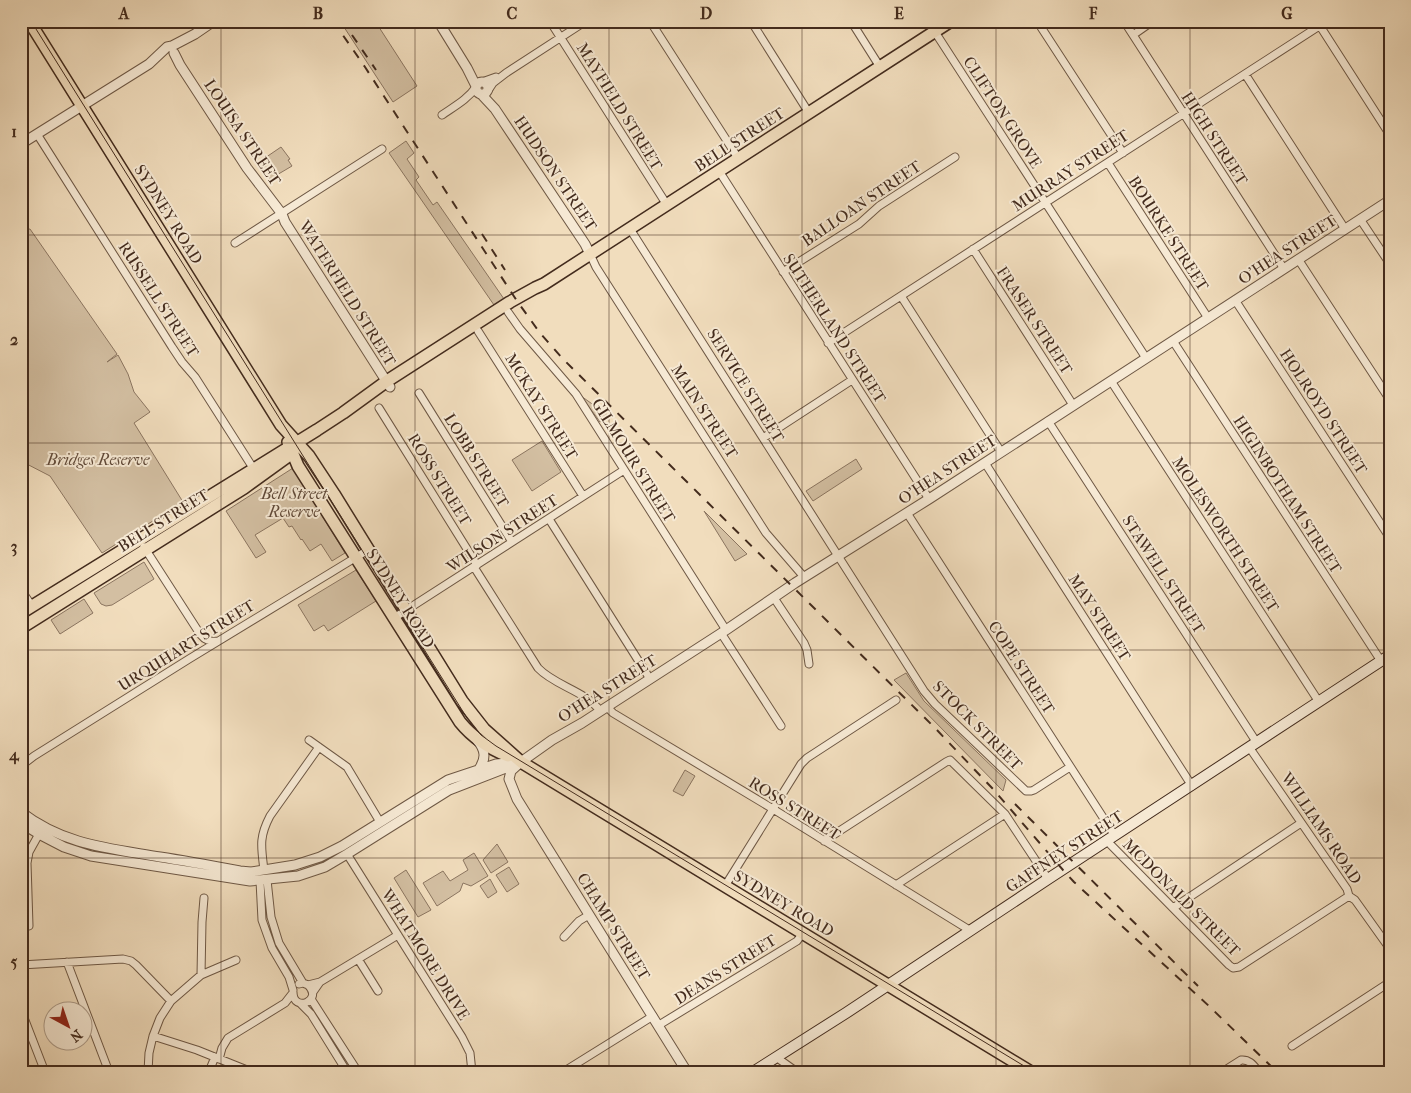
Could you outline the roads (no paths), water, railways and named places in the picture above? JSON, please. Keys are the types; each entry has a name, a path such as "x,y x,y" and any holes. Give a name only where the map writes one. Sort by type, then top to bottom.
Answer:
{"highway":[{"name":"SYDNEY ROAD","path":"29,21 295,447 334,494 462,701 495,741 521,762"},
{"name":"BELL STREET","path":"21,628 146,550 193,514 257,474 317,430 510,302 544,284 951,21"},
{"name":"BELL STREET","path":"388,384 508,312 544,284"},
{"name":"SYDNEY ROAD","path":"295,447 298,466 460,722 471,735 499,752 521,762 1031,1072"},
{"name":"BELL STREET","path":"21,613 138,540 193,514"}],"main road":[{"name":"GAFFNEY STREET","path":"754,1072 1385,658"}],"street":[{"name":"HUDSON STREET","path":"438,21 590,254"},
{"name":"MAYFIELD STREET","path":"550,21 667,204"},
{"path":"442,115 482,88 494,83 506,73 586,21"},
{"path":"650,21 738,158"},
{"path":"750,21 809,113"},
{"path":"851,21 880,67"},
{"path":"1037,21 1123,153"},
{"name":"HIGH STREET","path":"1124,21 1284,269"},
{"path":"1133,34 1153,21"},
{"name":"MURRAY STREET","path":"828,343 1327,21"},
{"path":"21,144 171,52 212,22"},
{"path":"1320,26 1390,135"},
{"name":"CLIFTON GROVE","path":"934,32 1146,358"},
{"name":"LOUISA STREET","path":"171,52 247,168 282,214"},
{"path":"1245,74 1345,229"},
{"name":"RUSSELL STREET","path":"37,134 172,347 195,377 257,474"},
{"path":"235,243 382,149"},
{"name":"BALLOAN STREET","path":"783,272 858,224 879,206 955,157"},
{"name":"BOURKE STREET","path":"1108,163 1208,318"},
{"name":"SUTHERLAND STREET","path":"719,171 930,499"},
{"name":"O'HEA STREET","path":"521,762 552,740 724,632 804,577 930,499 1390,200"},
{"name":"WATERFIELD STREET","path":"282,214 388,384"},
{"path":"1360,219 1390,264"},
{"name":"SERVICE STREET","path":"630,228 838,556"},
{"name":"FRASER STREET","path":"973,249 1073,405"},
{"name":"MAIN STREET","path":"590,254 596,267 766,533 804,577"},
{"path":"1298,260 1390,400"},
{"path":"900,296 1001,452"},
{"name":"HOLROYD STREET","path":"1235,300 1390,538"},
{"name":"GILMOUR STREET","path":"508,312 520,329 576,394 781,726"},
{"name":"MCKAY STREET","path":"478,330 583,496"},
{"name":"HIGINBOTHAM STREET","path":"1173,341 1385,658"},
{"path":"763,438 852,380"},
{"name":"MOLESWORTH STREET","path":"1111,381 1319,702"},
{"name":"LOBB STREET","path":"419,393 512,542"},
{"name":"ROSS STREET","path":"379,408 538,668 592,703 613,713 971,930"},
{"name":"STAWELL STREET","path":"1048,421 1253,745"},
{"name":"MAY STREET","path":"984,463 1192,786"},
{"name":"WILSON STREET","path":"394,618 624,470"},
{"name":"COPE STREET","path":"907,513 1070,767 1110,839"},
{"path":"549,519 650,679"},
{"path":"138,540 200,634 212,642 218,641"},
{"name":"URQUHART STREET","path":"21,766 195,655 368,550"},
{"name":"STOCK STREET","path":"838,556 929,698 1023,789 1028,792 1034,790 1070,767"},
{"path":"21,590 32,606"},
{"path":"774,598 804,642 809,664"},
{"path":"195,655 202,644 200,634"},
{"path":"725,886 804,761 896,700"},
{"path":"309,740 347,767 380,822"},
{"path":"477,740 483,748 485,757 479,769"},
{"name":"WILLIAMS ROAD","path":"1253,745 1301,823 1347,889 1349,896 1355,900 1390,948"},
{"path":"319,747 270,816 264,828 261,838 264,870 262,920 272,948 290,978 293,992 299,1003 311,1014 347,1072"},
{"path":"824,841 950,760 1005,814 1048,879"},
{"path":"65,843 95,846 240,872 295,865 320,857 342,846 440,785 502,762 521,762"},
{"path":"21,823 91,856 250,881 298,876 324,866 347,854 449,790 521,762"},
{"name":"CHAMP STREET","path":"517,799 509,774 521,762"},
{"name":"CHAMP STREET","path":"493,774 501,778 517,799 686,1071"},
{"path":"21,812 41,831"},
{"path":"896,885 1005,814"},
{"path":"1173,908 1301,823"},
{"path":"29,926 24,867 29,852 41,831"},
{"name":"MCDONALD STREET","path":"1110,839 1173,908 1233,968 1239,967 1349,896"},
{"path":"342,846 347,854"},
{"name":"WHATMORE DRIVE","path":"347,854 462,1037 470,1053 472,1072"},
{"path":"171,869 173,859"},
{"path":"264,880 278,943 358,1072"},
{"path":"201,975 204,898"},
{"path":"564,937 579,921 590,915"},
{"name":"DEANS STREET","path":"659,1025 797,940 803,933"},
{"path":"210,1072 228,1038 286,1003 298,985 320,982 398,935"},
{"path":"21,965 124,959 136,965 171,1001"},
{"path":"358,959 378,991"},
{"path":"148,1072 149,1053 153,1036 160,1018 171,1001 201,975 236,960"},
{"path":"66,962 109,1072"},
{"path":"286,1003 306,1003 320,982"},
{"path":"1292,1046 1390,982"},
{"path":"21,1010 45,1072"},
{"path":"563,1072 653,1016"},
{"path":"153,1036 197,1050 252,1072"},
{"path":"776,1057 797,1072"},
{"path":"1222,1072 1245,1060 1251,1063 1259,1072"}],"tram line":[{"path":"31,21 467,718 481,735 496,746 1034,1072"}],"railway":[{"path":"333,21 517,301 540,333 563,359 935,728 993,789 1074,882 1210,1007 1277,1072"},
{"path":"352,35 376,70"},
{"path":"482,234 505,270"},
{"path":"1015,804 1198,986"}],"park label":[{"name":"Bridges Reserve","path":"98,459"},
{"name":"Bell Street Reserve","path":"294,502"}]}
